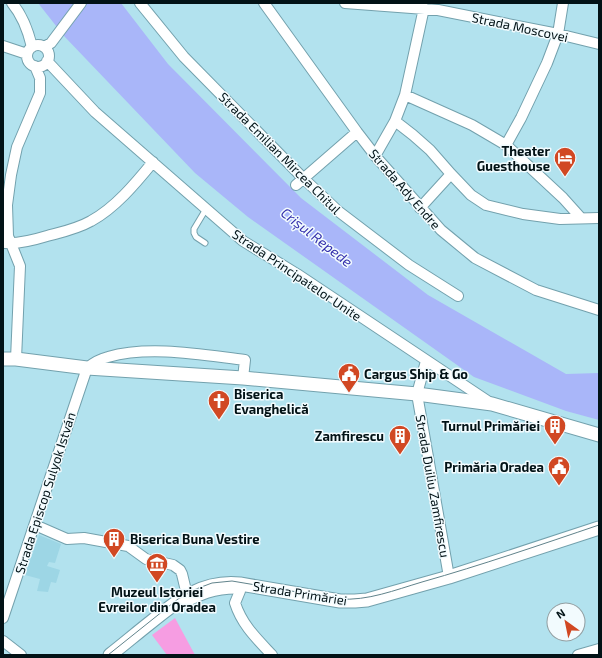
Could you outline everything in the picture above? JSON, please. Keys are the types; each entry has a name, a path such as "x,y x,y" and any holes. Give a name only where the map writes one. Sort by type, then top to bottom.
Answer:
{"street":[{"path":"12,3 20,12 28,31 28,61 35,66 40,78 40,93 20,140 14,161 10,181 7,213 7,243 20,266 16,359"},
{"path":"35,66 42,66 47,60 48,45 81,3"},
{"name":"Strada Emilian Mircea Chitul","path":"140,3 184,57 299,182 409,265 458,296"},
{"name":"Strada Ady Endre","path":"264,3 356,132 420,208 441,230 475,258 536,290 599,310"},
{"name":"Strada Moscovei","path":"345,3 424,8 439,6 599,44"},
{"path":"506,145 521,118 547,63 558,34 563,3"},
{"path":"375,156 395,121 405,95 424,8"},
{"path":"3,46 29,50 38,45 48,45"},
{"name":"Strada Principatelor Unite","path":"47,60 95,112 242,241 297,274 492,404"},
{"path":"405,95 472,124 506,145 563,198 581,218"},
{"path":"395,121 430,150 450,174 471,195 486,205 523,214 560,219 599,218"},
{"path":"299,182 356,132"},
{"path":"7,243 34,240 76,228 91,222 116,203 153,162"},
{"path":"420,208 450,174"},
{"path":"87,368 97,361 108,357 139,352 171,352 245,360 243,378"},
{"path":"3,359 16,359 87,368 243,378 417,394 492,404 599,435"},
{"path":"417,394 426,361"},
{"name":"Strada Episcop Sulyok István","path":"3,618 87,368"},
{"name":"Strada Duiliu Zamfirescu","path":"417,394 449,577"},
{"path":"35,525 67,539 84,538 128,546 146,559 173,565 180,570 182,574 187,595"},
{"name":"Strada Primăriei","path":"110,655 187,595 218,584 226,582 240,587 340,601 367,600 449,577 599,528"},
{"path":"240,587 235,603 238,615 249,631 272,655"},
{"path":"3,641 21,655"},
{"path":"578,655 599,649"}],"lane":[{"path":"205,243 196,236 194,229 206,209"},
{"path":"156,618 207,594 240,587"}],"shaded area":[{"path":"39,535 61,544 55,563 49,562 47,566 60,570 56,583 51,582 48,592 37,591 40,579 25,575"},
{"path":"175,618 195,655 167,655 152,635"}],"water":[{"name":"Crișul Repede","path":"38,3 121,3 168,64 301,198 428,295 566,374 599,373 599,420 566,411 474,377 248,217 195,173 64,36"}],"tram line":[{"path":"108,655 178,599 196,589 212,583 232,581 339,599 371,597 467,569 599,525"}],"place":[{"name":"Theater Guesthouse","path":"565,178"},
{"name":"Cargus Ship & Go","path":"349,394"},
{"name":"Biserica Evanghelică","path":"219,420"},
{"name":"Turnul Primăriei","path":"555,446"},
{"name":"Zamfirescu","path":"400,456"},
{"name":"Primăria Oradea","path":"559,486"},
{"name":"Biserica Buna Vestire","path":"114,558"},
{"name":"Muzeul Istoriei Evreilor din Oradea","path":"157,584"}]}
